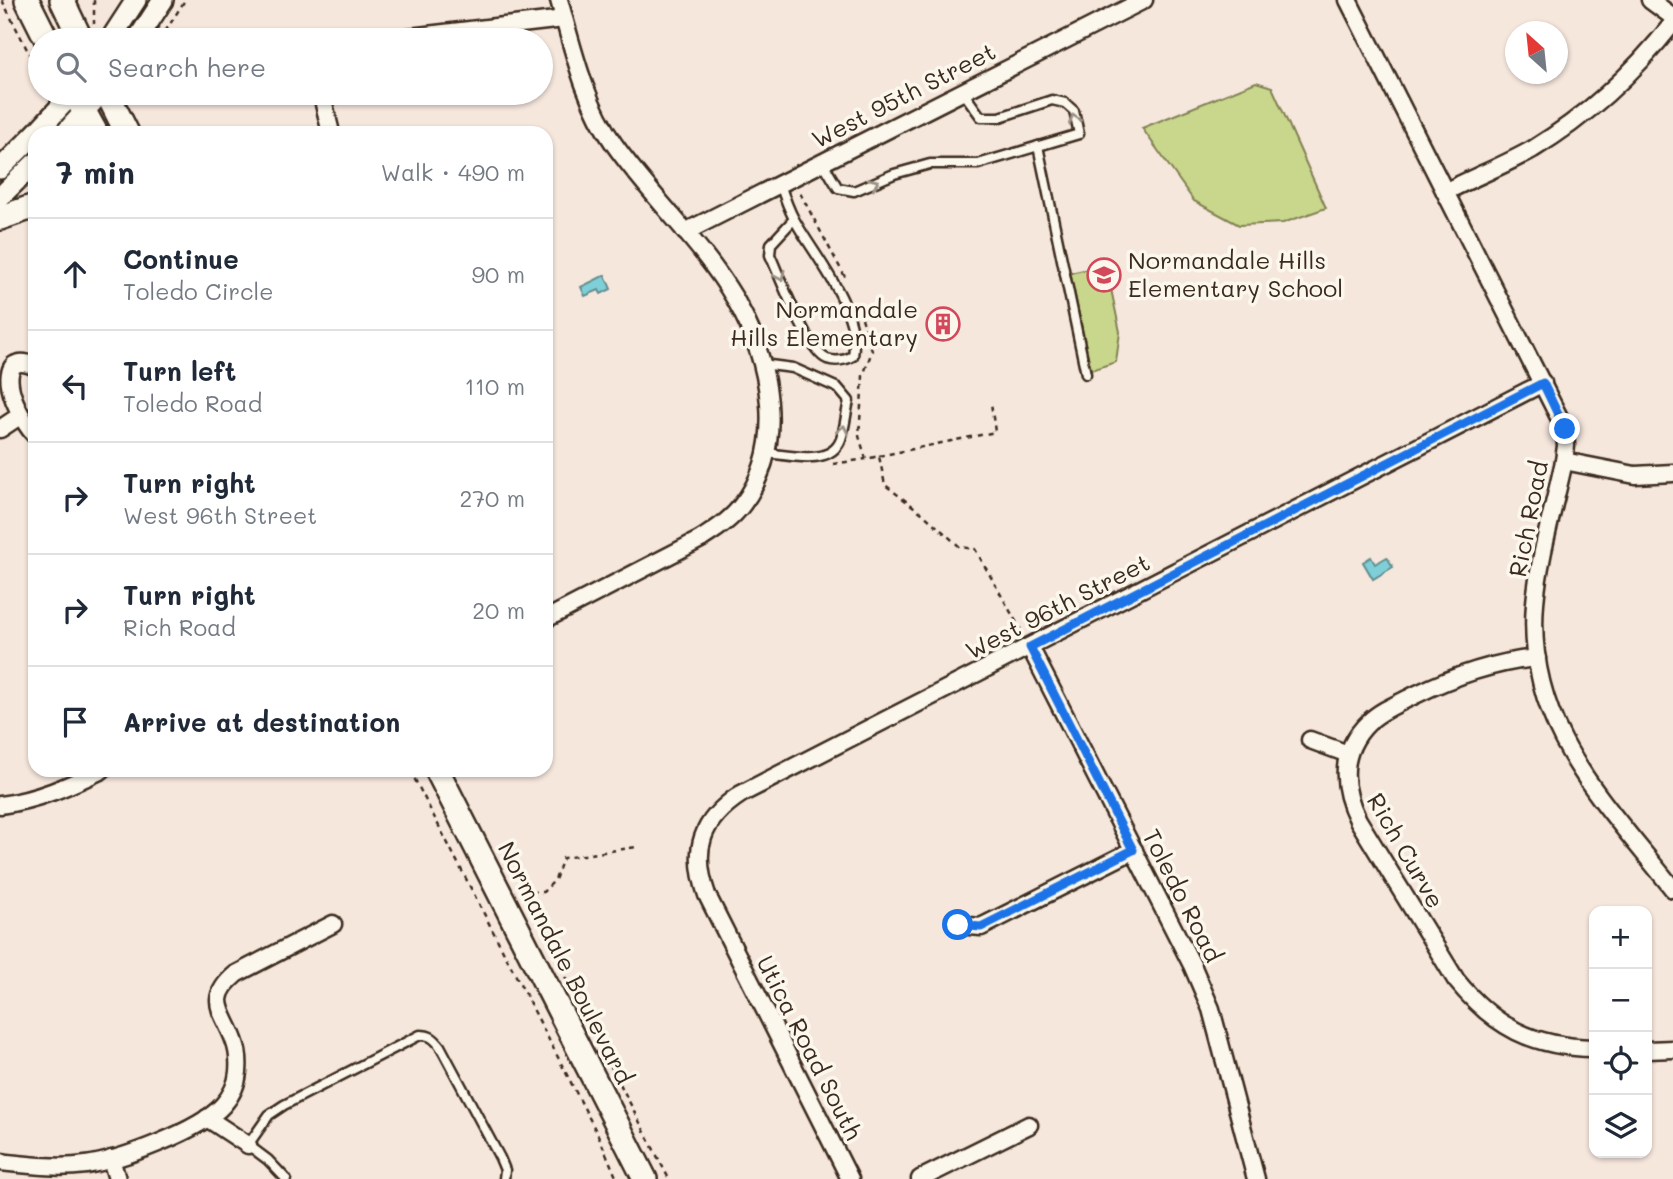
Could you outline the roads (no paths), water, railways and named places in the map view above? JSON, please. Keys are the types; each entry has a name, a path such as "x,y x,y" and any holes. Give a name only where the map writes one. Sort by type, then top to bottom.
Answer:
{"main road":[{"path":"27,0 41,28"},
{"path":"62,0 86,28"},
{"path":"81,105 92,126"},
{"path":"111,105 123,126"},
{"path":"0,218 28,208"},
{"name":"Normandale Boulevard","path":"441,777 645,1179"}],"street":[{"path":"106,28 136,0"},
{"path":"145,28 163,0"},
{"path":"553,615 723,525 741,506 756,484 770,433 769,398 762,364 750,330 734,298 613,142 583,84 559,0"},
{"name":"West 95th Street","path":"685,233 1144,0"},
{"name":"Rich Road","path":"1348,0 1565,429 1564,461 1535,603 1535,642 1540,681 1552,718 1569,754 1673,890"},
{"path":"1650,0 1673,17"},
{"path":"487,28 564,19"},
{"path":"1445,191 1531,150 1572,124 1611,93 1637,67 1673,23"},
{"path":"44,126 70,105"},
{"path":"68,126 76,105"},
{"path":"324,105 329,126"},
{"path":"0,169 28,140"},
{"path":"0,198 28,170"},
{"path":"28,365 20,363 6,372 4,386 18,417 28,428"},
{"name":"West 96th Street","path":"728,937 707,895 701,878 699,859 702,840 710,821 724,806 1543,383"},
{"path":"0,429 18,417"},
{"path":"1564,461 1635,475 1673,473"},
{"name":"Toledo Road","path":"1030,647 1212,1009 1256,1179"},
{"name":"Rich Curve","path":"1538,658 1461,674 1370,721 1356,737 1348,754 1345,779 1348,800 1353,810 1456,980 1475,1003 1497,1022 1523,1035 1551,1044 1589,1048"},
{"path":"1310,740 1348,754"},
{"path":"0,805 52,794 87,777"},
{"path":"958,925 981,927 1133,850"},
{"path":"0,1162 46,1166 85,1165 159,1142 207,1118 222,1106 232,1092 238,1075 239,1056 219,1006 227,982 236,974 333,924"},
{"name":"Utica Road South","path":"728,937 850,1179"},
{"path":"1652,1050 1673,1049"},
{"path":"207,1118 248,1145"},
{"path":"920,1179 1029,1125"},
{"path":"111,1159 117,1179"}],"lane":[{"path":"823,163 838,188 854,191 894,174 930,164 978,164 1079,134 1074,111 1065,103 1052,100 1000,117 981,117 963,92"},
{"path":"1038,146 1086,374"},
{"path":"779,184 794,219 834,285 852,322 856,340 853,356 844,360 827,359 813,348 770,256 771,244 794,219"},
{"path":"762,364 793,368 838,388 849,401 840,441 832,453 820,457 766,453"},
{"path":"286,1179 268,1160 248,1145 269,1115 420,1035 427,1035 440,1046 500,1158 505,1170 504,1179"}],"water":[{"path":"605,275 611,289 601,294 599,290 585,296 581,287"},
{"path":"1371,557 1375,564 1387,557 1393,567 1373,579 1363,562"}],"place":[{"name":"Normandale Hills Elementary School","path":"1104,275"},
{"name":"Normandale Hills Elementary","path":"943,324"}]}
